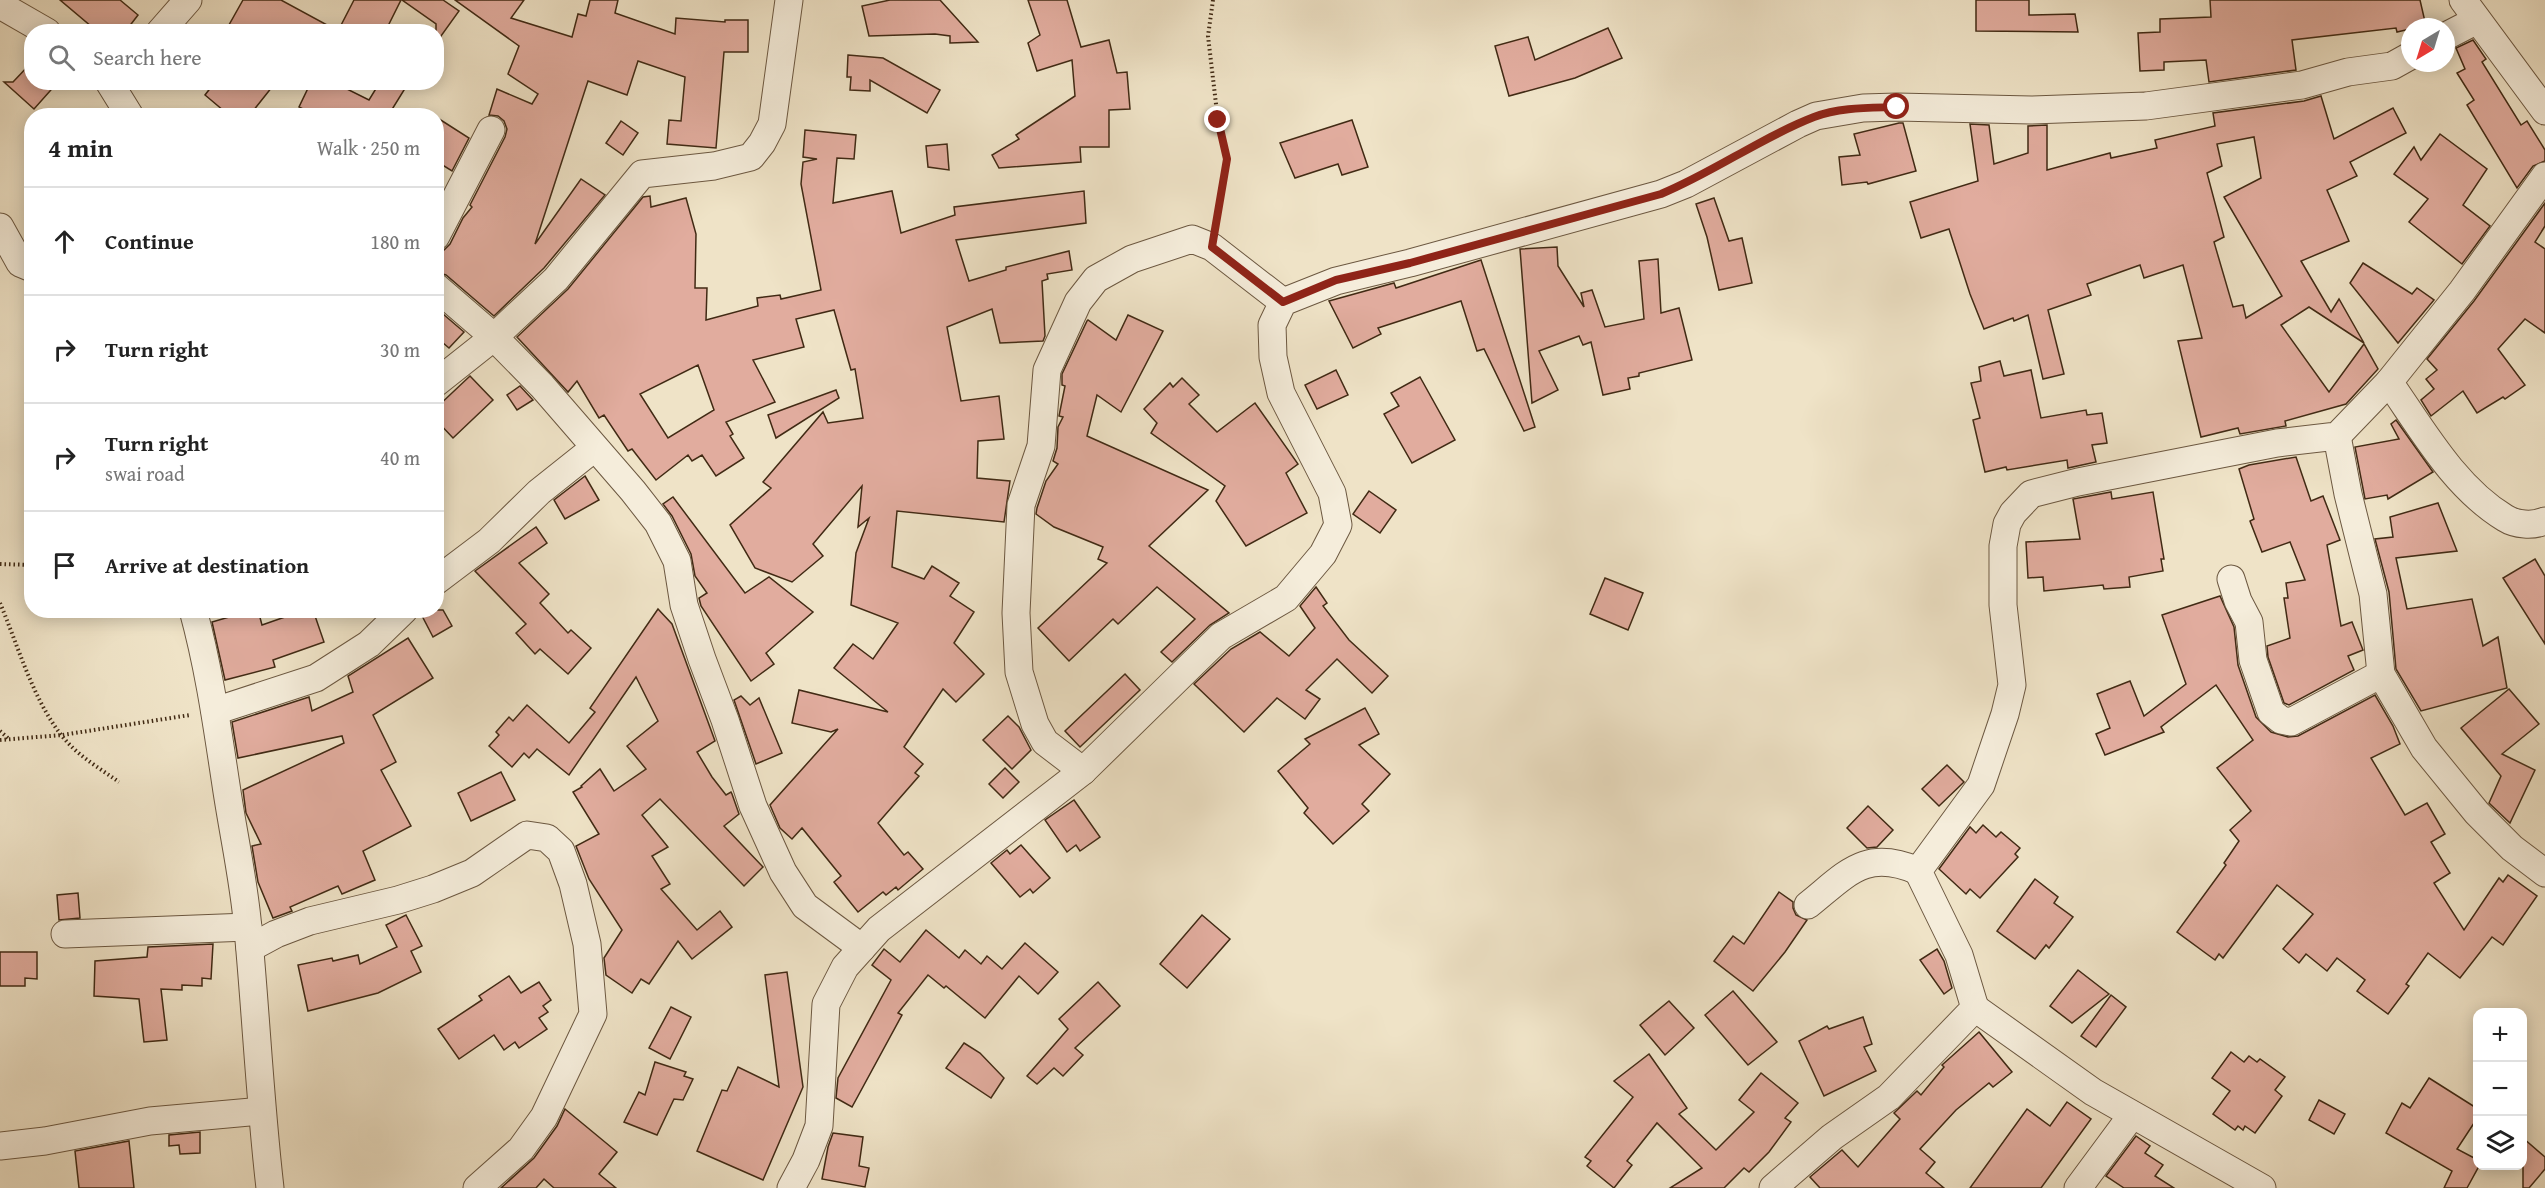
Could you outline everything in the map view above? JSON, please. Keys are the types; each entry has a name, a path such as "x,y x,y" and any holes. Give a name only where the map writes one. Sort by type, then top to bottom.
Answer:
{"street":[{"path":"167,24 188,0"},
{"path":"444,377 494,337 556,279 642,174 714,166 751,157 772,124 789,0"},
{"path":"0,5 33,24"},
{"path":"2455,26 2470,10 2545,111"},
{"path":"791,1188 806,1160 819,1126 826,1004 845,967 879,929 1083,771 1221,636 1286,598 1323,554 1338,525 1332,493 1281,393 1273,357 1272,325 1283,302 1336,280 1410,263 1661,194 1686,184 1798,124 1827,113 1863,108 1897,107 2031,110 2146,106 2302,85 2348,72 2392,66 2401,61"},
{"path":"115,90 125,108"},
{"path":"444,220 490,130"},
{"path":"1918,871 1981,785 2005,714 2012,685 2003,605 2003,546 2007,524 2013,513 2031,495 2078,482 2277,443 2337,436 2389,382 2462,291 2545,176"},
{"path":"0,227 20,263 24,265"},
{"path":"1083,771 1045,742 1035,724 1019,672 1017,613 1021,506 1041,446 1047,370 1078,302 1096,279 1132,259 1192,239 1212,247 1283,302"},
{"path":"444,295 494,337 542,386 633,491 658,524 677,561 684,605 753,806 783,872 805,906 862,948"},
{"path":"2389,382 2451,470 2480,498 2506,519 2520,524 2545,521"},
{"path":"2337,436 2348,494 2373,594 2381,674 2424,748 2477,813 2512,848 2545,873"},
{"path":"444,575 489,541 539,492 588,453"},
{"path":"2231,579 2238,601 2249,622 2253,660 2271,712 2281,720 2291,722 2381,674"},
{"path":"195,618 203,645 215,711 249,938 258,1030 261,1111 270,1188"},
{"path":"215,711 315,678 369,644 396,618"},
{"path":"65,934 249,938 398,900 472,873 527,835 547,838 561,851 573,884 587,944 593,1014 544,1117 521,1149 477,1188"},
{"path":"1809,905 1856,867 1880,861 1900,863 1918,871 1959,955 1975,1008 2094,1092 2262,1188"},
{"path":"1773,1188 1832,1137 1889,1097 1975,1008"},
{"path":"0,1146 45,1142 150,1121 261,1111"},
{"path":"2078,1188 2132,1115"}],"path":[{"path":"1212,247 1227,159 1218,120 1208,36 1213,0"},
{"path":"0,564 24,565"},
{"path":"0,603 43,707 62,735 78,752 119,783"},
{"path":"0,740 62,735 215,711"},
{"path":"0,731 10,739"}],"building":[{"path":"60,0 120,0 138,15 131,24 88,24"},
{"path":"243,0 281,0 325,24 230,24"},
{"path":"354,0 401,0 389,24 342,24"},
{"path":"402,0 443,0 459,11 444,32 444,24 436,24"},
{"path":"455,0 524,0 511,18 572,37 578,14 586,16 590,0 618,0 615,13 675,34 676,18 725,22 725,20 748,20 748,52 724,52 716,148 667,144 669,120 681,121 685,77 638,61 627,95 588,81 535,244 581,179 605,195 544,268 494,316 444,274 444,250 472,207 470,205 505,137 507,129 504,121 498,116 489,115 497,89 532,104 538,94 508,74 519,46"},
{"path":"890,0 940,0 978,42 950,43 950,36 935,34 869,36 862,6"},
{"path":"1028,0 1067,0 1081,47 1109,40 1117,73 1127,72 1130,109 1109,110 1109,147 1080,147 1081,162 999,168 992,155 1019,139 1016,135 1075,96 1072,60 1037,71 1028,43 1040,35"},
{"path":"1976,0 2029,0 2029,15 2075,14 2078,32 1976,31"},
{"path":"2210,0 2420,0 2424,18 2401,18 2401,31 2397,32 2396,28 2292,40 2296,70 2209,82 2206,60 2164,62 2164,70 2140,71 2138,33 2160,32 2160,19 2211,17"},
{"path":"1608,28 1622,58 1575,78 1509,96 1495,46 1528,37 1535,60"},
{"path":"2473,40 2486,59 2482,62 2521,125 2527,121 2545,150 2545,161 2533,166 2517,188 2467,105 2474,100 2457,73 2465,69 2456,48"},
{"path":"848,55 883,58 940,90 927,113 870,80 870,91 850,90 851,77 847,77"},
{"path":"24,70 24,90 51,90 33,108 4,82 13,82"},
{"path":"209,90 270,90 255,108 220,108 205,95"},
{"path":"307,90 349,90 369,100 375,90 404,90 393,108 299,107"},
{"path":"2321,96 2334,139 2393,108 2406,133 2350,162 2357,176 2327,190 2349,241 2301,261 2331,312 2339,299 2364,343 2309,307 2281,325 2329,392 2364,344 2378,369 2346,404 2285,421 2286,426 2240,434 2238,428 2201,437 2178,341 2202,338 2183,265 2144,278 2140,265 2087,284 2091,295 2048,310 2064,374 2043,379 2028,315 1984,329 1949,229 1921,238 1910,202 1978,181 1970,124 1989,125 1994,164 2028,153 2028,126 2047,125 2047,170 2110,153 2111,158 2157,148 2155,140 2215,126 2213,113 2304,101","holes":["2254,137 2261,178 2224,197 2282,296 2246,318 2243,305 2233,307 2214,242 2224,237 2207,173 2222,166 2217,144"]},
{"path":"1352,120 1368,167 1342,175 1338,164 1295,178 1280,143"},
{"path":"621,121 638,133 623,155 606,143"},
{"path":"444,122 469,138 452,171 444,166"},
{"path":"1903,123 1916,171 1868,184 1867,182 1842,185 1839,157 1860,155 1854,134"},
{"path":"805,130 856,135 854,159 837,158 833,203 892,191 901,233 955,215 954,207 1084,191 1086,223 956,240 969,281 1006,270 1006,267 1069,251 1072,270 1047,274 1048,279 1042,281 1045,336 1043,341 1000,343 992,309 947,327 961,401 999,396 1004,439 978,441 977,478 1010,481 1004,522 897,511 892,567 924,579 932,566 959,583 950,596 974,612 954,643 984,674 956,702 943,689 904,747 923,764 915,773 919,776 878,823 904,855 908,852 923,869 898,890 896,887 886,895 883,892 858,912 834,882 841,876 802,828 792,839 780,828 770,805 838,729 831,732 792,723 799,690 888,712 834,668 853,644 873,659 898,623 851,605 856,553 869,518 858,527 862,486 813,544 823,556 792,582 755,568 730,525 771,488 763,482 823,412 828,423 863,418 855,369 851,370 834,310 796,319 804,347 753,360 775,402 726,422 733,434 730,436 744,458 716,476 702,455 692,461 688,455 656,480 632,449 628,451 604,415 599,418 577,381 568,392 517,337 568,289 643,197 650,196 651,207 686,198 696,234 695,288 707,288 706,320 758,306 757,298 780,295 781,299 821,290 801,184 803,162 817,159 803,157","holes":["698,365 714,410 668,438 640,394"]},
{"path":"2440,134 2487,169 2463,205 2490,226 2462,264 2409,222 2428,199 2394,174 2414,147 2421,160"},
{"path":"947,144 949,170 928,167 926,146"},
{"path":"1714,198 1729,241 1742,238 1752,283 1719,290 1707,237 1696,204"},
{"path":"2545,203 2545,226 2535,242 2545,249 2545,333 2525,319 2498,349 2525,385 2505,399 2503,397 2477,413 2463,391 2431,416 2421,400 2434,389 2426,379 2437,370 2427,359 2474,301"},
{"path":"1557,247 1558,266 1584,307 1581,293 1592,290 1605,327 1644,319 1639,261 1658,259 1661,313 1679,308 1692,360 1639,373 1639,376 1628,378 1630,389 1603,395 1591,342 1583,345 1579,336 1539,351 1558,390 1532,403 1520,249"},
{"path":"1481,260 1535,427 1524,431 1484,349 1477,351 1461,301 1378,328 1381,334 1353,348 1329,301 1394,283 1396,288"},
{"path":"2363,263 2412,294 2417,288 2434,300 2398,343 2350,283"},
{"path":"444,315 464,332 449,348 444,344"},
{"path":"1128,315 1163,331 1121,412 1097,395 1087,436 1208,490 1149,546 1229,613 1210,625 1172,662 1161,652 1195,619 1157,587 1118,624 1113,619 1069,661 1038,628 1107,563 1098,559 1103,547 1054,527 1036,514 1037,508 1046,481 1058,464 1053,461 1057,448 1058,427 1063,417 1059,416 1065,386 1062,385 1062,374 1088,320 1116,340"},
{"path":"2000,361 2004,376 2031,370 2041,418 2086,410 2087,415 2102,413 2107,443 2092,445 2096,462 2068,468 2067,460 2007,470 2006,467 1985,472 1973,420 1980,418 1971,383 1981,381 1979,367"},
{"path":"1336,370 1348,395 1317,409 1305,385"},
{"path":"470,376 493,400 453,438 444,428 444,400"},
{"path":"1420,377 1455,440 1412,463 1384,414 1399,406 1391,393"},
{"path":"1182,378 1199,395 1189,404 1217,432 1255,403 1298,464 1286,473 1307,513 1246,546 1216,501 1225,486 1151,433 1157,423 1144,409 1170,383 1173,387"},
{"path":"520,386 533,400 517,410 507,395"},
{"path":"836,390 839,398 776,438 768,415"},
{"path":"2396,420 2433,472 2388,499 2387,495 2365,499 2355,447 2399,439 2391,424"},
{"path":"2296,457 2311,501 2323,496 2340,540 2327,545 2341,626 2352,622 2363,650 2348,656 2354,670 2289,705 2284,703 2268,657 2267,646 2290,638 2284,598 2288,598 2286,583 2305,580 2290,542 2262,552 2250,521 2254,519 2239,469 2249,465"},
{"path":"585,476 599,500 565,519 554,500"},
{"path":"1369,491 1396,510 1380,533 1353,514"},
{"path":"2111,492 2112,499 2153,492 2164,559 2161,559 2163,571 2129,577 2130,587 2104,589 2103,585 2044,591 2043,577 2028,578 2026,542 2080,539 2073,499"},
{"path":"673,497 745,593 769,577 813,612 766,653 774,664 751,681 701,606 699,598 707,593 695,576 691,554 672,516 663,504"},
{"path":"2438,503 2457,551 2396,558 2407,609 2472,599 2483,646 2498,637 2507,688 2421,711 2396,669 2389,592 2375,539 2393,537 2390,517"},
{"path":"536,527 547,543 519,563 549,594 540,603 568,633 571,630 591,648 568,674 540,649 535,654 516,633 526,624 475,571"},
{"path":"2535,559 2545,576 2545,644 2503,578"},
{"path":"1605,578 1643,593 1628,630 1590,614"},
{"path":"1316,587 1327,603 1323,606 1349,640 1388,676 1372,693 1337,659 1306,690 1320,699 1305,719 1277,698 1244,732 1194,684 1231,649 1260,632 1289,656 1315,628 1300,606"},
{"path":"2220,596 2234,627 2238,665 2256,717 2271,732 2288,737 2298,736 2375,695 2393,726 2400,744 2371,758 2405,815 2427,803 2445,834 2431,842 2450,873 2434,883 2464,930 2499,878 2503,882 2508,875 2537,896 2503,945 2492,937 2460,978 2428,953 2406,984 2409,986 2388,1014 2357,991 2365,980 2337,958 2327,971 2306,954 2299,963 2283,949 2313,914 2277,885 2223,958 2219,954 2215,960 2177,932 2226,865 2224,863 2239,841 2230,830 2251,811 2217,768 2253,740 2216,685 2161,727 2164,732 2105,755 2096,734 2110,728 2097,694 2130,681 2144,716 2186,684 2162,615"},
{"path":"658,609 672,624 715,741 697,752 726,795 731,792 739,814 724,826 763,867 744,886 660,799 642,815 668,847 652,856 670,884 661,889 697,930 720,911 732,927 692,959 678,941 649,984 641,979 632,993 606,975 604,958 622,930 589,879 576,846 599,834 573,792 582,787 600,769 614,791 646,769 627,746 658,721 636,677 569,775 537,749 529,758 524,753 512,767 489,746 499,735 496,732 509,717 513,721 527,705 569,743 595,712 590,708"},
{"path":"444,612 452,626 433,637 423,618 444,618"},
{"path":"226,618 260,618 262,625 282,618 316,618 324,642 273,660 275,667 225,680 212,622"},
{"path":"408,638 433,678 373,715 396,762 381,770 411,826 363,851 375,880 342,894 338,886 290,907 292,911 273,918 258,882 252,846 261,844 246,813 243,790 344,743 342,736 238,758 232,722 309,697 312,711 353,692 348,676"},
{"path":"1125,674 1140,690 1080,747 1065,731"},
{"path":"2509,689 2539,724 2502,754 2535,770 2510,823 2489,803 2501,776 2461,728"},
{"path":"741,696 750,705 759,698 782,753 756,764 734,700"},
{"path":"1365,708 1379,734 1359,745 1390,774 1362,804 1369,811 1333,844 1304,813 1308,808 1278,771 1310,744 1305,739"},
{"path":"1008,716 1019,727 1031,750 1012,769 983,740"},
{"path":"1947,765 1964,782 1939,806 1922,789"},
{"path":"1005,768 1019,782 1003,798 989,784"},
{"path":"501,772 515,800 471,821 458,793"},
{"path":"1074,800 1100,837 1080,851 1076,845 1067,852 1045,820"},
{"path":"1868,806 1893,830 1877,847 1867,848 1847,828"},
{"path":"1983,825 1996,837 2001,832 2020,848 2015,854 2018,857 1980,898 1970,889 1966,894 1939,869 1970,827 1976,833"},
{"path":"1021,845 1050,878 1033,893 1030,889 1020,897 991,863 1007,850 1010,854"},
{"path":"2035,879 2058,897 2054,903 2073,917 2049,948 2046,945 2035,959 1997,931"},
{"path":"1779,892 1793,902 1796,915 1807,920 1785,952 1753,991 1714,961 1733,936 1744,944"},
{"path":"78,893 80,918 59,920 57,895"},
{"path":"406,915 422,946 411,951 421,972 378,993 308,1011 298,965 332,958 333,961 358,955 360,964 397,947 386,925"},
{"path":"1202,915 1230,939 1187,988 1160,964"},
{"path":"926,930 959,958 965,950 981,964 987,956 1002,969 1025,943 1058,972 1038,994 1019,976 985,1018 946,986 944,988 928,975 898,1013 902,1015 852,1107 836,1098 838,1078 891,980 872,965 884,949 900,962"},
{"path":"213,944 211,979 202,978 202,986 182,985 182,990 161,989 167,1040 144,1042 139,999 94,996 95,961 147,957 148,947"},
{"path":"1937,949 1944,961 1952,988 1944,994 1920,960"},
{"path":"0,952 37,952 37,979 25,978 25,986 0,986"},
{"path":"2078,970 2109,994 2072,1023 2050,1006"},
{"path":"787,972 803,1087 763,1180 697,1151 722,1090 727,1091 738,1067 779,1087 765,975"},
{"path":"509,976 521,993 539,982 551,1000 543,1006 548,1012 539,1018 547,1029 519,1048 515,1042 504,1050 494,1035 459,1059 438,1029 482,1000 479,996"},
{"path":"1098,982 1120,1006 1075,1048 1083,1055 1063,1076 1054,1068 1037,1084 1027,1076 1068,1029 1059,1019"},
{"path":"1733,991 1777,1042 1748,1065 1705,1015"},
{"path":"2111,995 2126,1007 2096,1047 2081,1036"},
{"path":"1669,1001 1694,1028 1665,1055 1640,1025"},
{"path":"671,1007 691,1017 670,1059 649,1048"},
{"path":"1863,1017 1872,1044 1864,1047 1876,1071 1824,1096 1799,1041 1827,1026 1829,1029"},
{"path":"1979,1032 2012,1072 1993,1087 1989,1083 1956,1110 1920,1149 1935,1162 1926,1173 1944,1188 1820,1188 1810,1177 1842,1150 1858,1167 1900,1119 1894,1113 1917,1091 1921,1095 1944,1067 1942,1065"},
{"path":"964,1043 980,1053 1004,1078 991,1098 946,1068"},
{"path":"2231,1052 2244,1062 2249,1056 2257,1062 2260,1059 2285,1077 2275,1090 2282,1096 2255,1133 2245,1126 2243,1130 2238,1126 2235,1130 2213,1114 2230,1091 2212,1078"},
{"path":"1649,1054 1687,1108 1679,1114 1716,1150 1754,1112 1739,1100 1761,1073 1798,1103 1785,1118 1791,1122 1769,1152 1749,1172 1744,1168 1724,1188 1670,1188 1702,1168 1657,1123 1627,1161 1632,1165 1614,1188 1587,1166 1591,1161 1585,1157 1633,1097 1614,1081"},
{"path":"655,1062 686,1072 684,1076 693,1079 683,1100 674,1099 657,1135 624,1122 639,1092 645,1095"},
{"path":"2429,1078 2473,1106 2473,1125 2457,1149 2473,1157 2473,1170 2477,1170 2467,1188 2444,1188 2452,1171 2386,1133 2402,1103 2410,1108"},
{"path":"2319,1100 2345,1114 2334,1134 2309,1120"},
{"path":"2067,1102 2091,1119 2041,1188 1970,1188 2027,1109 2050,1126"},
{"path":"565,1109 617,1152 599,1174 616,1188 554,1188 544,1179 536,1188 501,1188 534,1158 557,1126"},
{"path":"200,1132 200,1153 180,1154 179,1145 169,1146 169,1135"},
{"path":"833,1133 863,1137 859,1166 869,1168 865,1187 822,1179"},
{"path":"2136,1136 2150,1146 2145,1153 2163,1165 2155,1176 2174,1188 2124,1188 2106,1176"},
{"path":"129,1141 134,1188 79,1188 75,1151"},
{"path":"2527,1141 2545,1157 2545,1169 2529,1188 2523,1188 2523,1170 2527,1170"}],"route":[{"path":"1218,120 1227,159 1212,247 1283,302 1336,280 1410,263 1661,194 1686,184 1816,116 1863,108 1897,107"}]}
